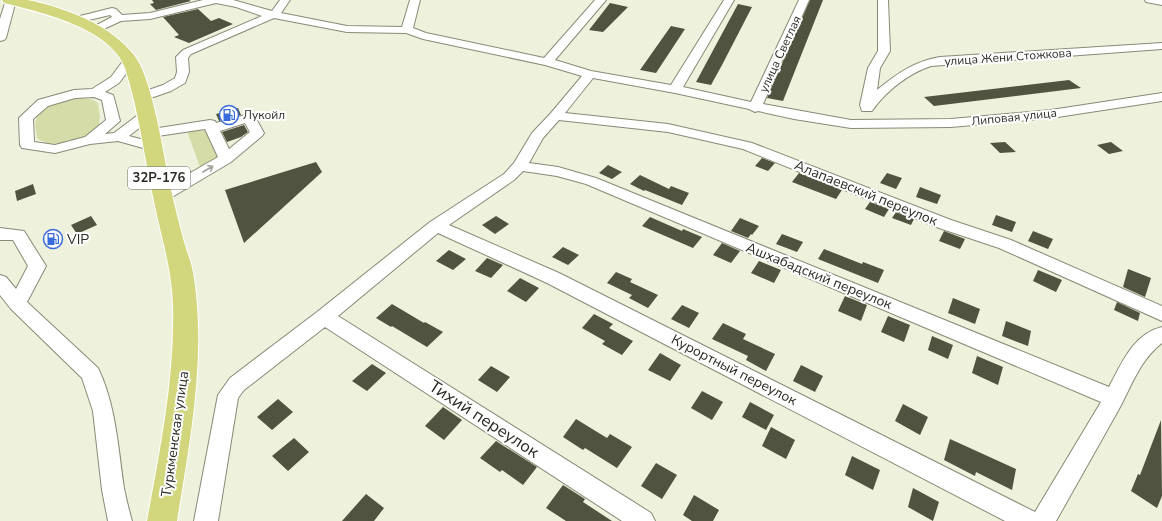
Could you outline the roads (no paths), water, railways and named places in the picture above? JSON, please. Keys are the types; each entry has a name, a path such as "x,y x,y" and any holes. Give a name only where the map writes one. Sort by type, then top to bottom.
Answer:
{"main road":[{"name":"Туркменская улица","path":"10,0 61,13 112,40 130,60 147,116 162,196 181,271 184,301 185,370 178,433 162,521"}],"street":[{"path":"0,38 10,0"},
{"path":"95,30 119,18 150,16 215,0"},
{"name":"Липовая улица","path":"215,0 238,4 256,11 347,29 407,30 423,36 547,62 590,74 675,89 755,108 831,122 865,124 951,123 1051,114 1162,97"},
{"path":"90,140 113,121 108,98 95,93 74,94 43,103 26,118 28,145 55,149 90,140 118,137 147,116 167,88 181,80 183,72 182,57 187,52 275,14 285,0"},
{"path":"407,30 415,0"},
{"path":"547,62 601,0"},
{"path":"675,89 729,0"},
{"name":"улица Светлая","path":"755,108 804,0"},
{"path":"865,124 874,68 884,51 883,0"},
{"path":"1150,0 1162,2"},
{"path":"76,20 112,12 119,18"},
{"name":"улица Жени Стожкова","path":"867,105 898,80 922,65 928,63 946,60 1162,46"},
{"path":"95,93 115,80 130,60"},
{"path":"206,521 228,395 237,384 324,317 436,226 509,176 520,166 537,136 556,116 590,74"},
{"path":"115,80 147,116 210,124 226,159"},
{"path":"118,137 147,116"},
{"name":"Алапаевский переулок","path":"556,116 668,128 747,146 859,188 945,224 1005,244 1162,314"},
{"path":"162,196 226,159 257,133 249,118 212,129"},
{"name":"Ашхабадский переулок","path":"520,166 558,172 591,181 1114,398"},
{"name":"Курортный переулок","path":"436,226 553,278 1029,521"},
{"path":"0,234 18,235 37,266 17,304"},
{"path":"0,282 17,304 91,374 104,410 113,490 120,521"},
{"name":"Тихий переулок","path":"324,317 643,521"},
{"path":"1043,521 1114,398 1132,363 1144,346 1158,336 1162,336"}],"place":[{"name":"Лукойл","path":"229,115"},
{"name":"VIP","path":"53,239"}]}
